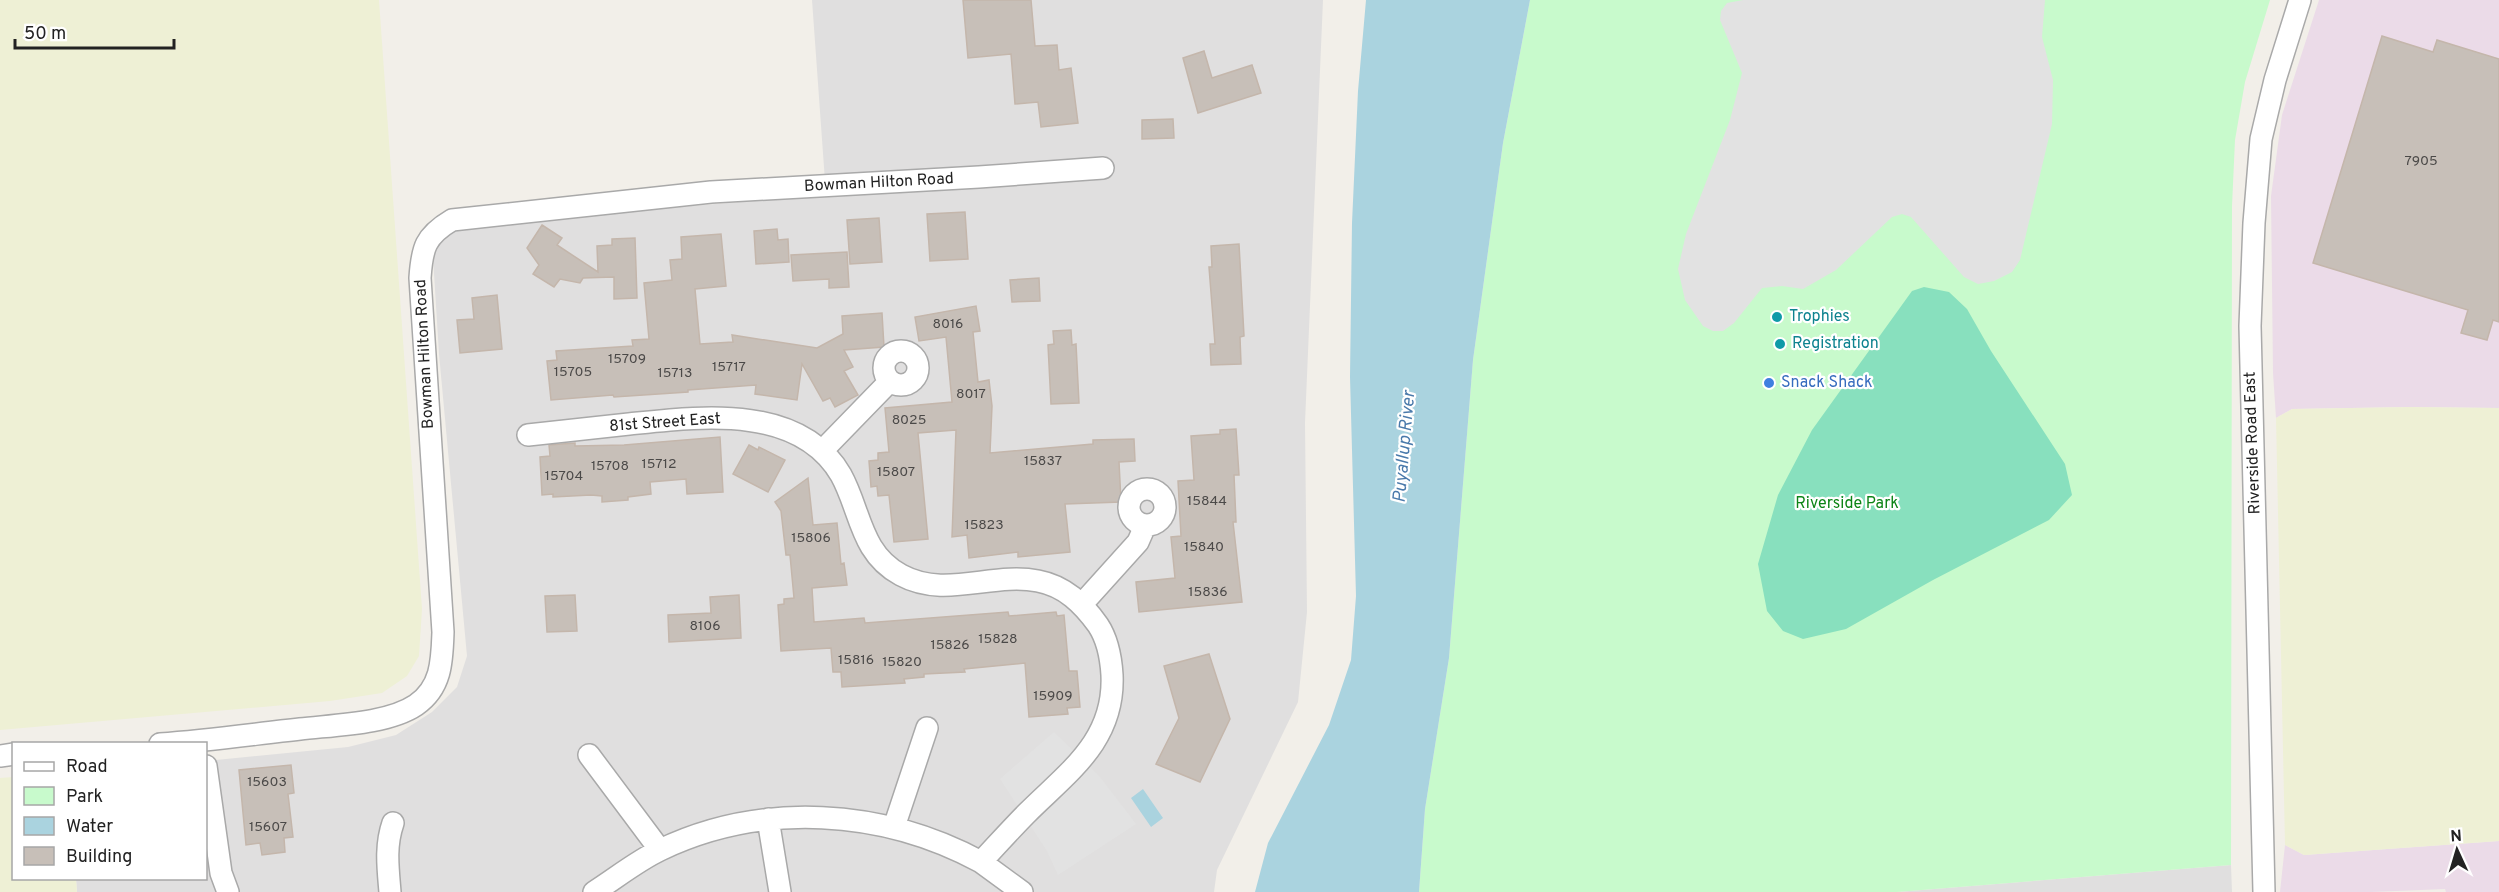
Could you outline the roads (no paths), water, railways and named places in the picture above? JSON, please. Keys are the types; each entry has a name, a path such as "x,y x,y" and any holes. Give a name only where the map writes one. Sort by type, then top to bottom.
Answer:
{"street":[{"name":"Riverside Road East","path":"2264,892 2250,314 2261,139 2275,80 2300,0"},
{"name":"Bowman Hilton Road","path":"202,742 393,715 415,706 438,680 442,664 442,632 420,278 424,246 431,235 442,226 452,220 711,192 1103,168"},
{"path":"822,451 890,381"},
{"name":"81st Street East","path":"528,435 718,417 769,424 800,435 822,451 835,466 844,482 872,551 898,574 928,585 982,584 1015,579 1040,581 1083,603"},
{"path":"981,862 1029,812 1066,778 1094,744 1104,724 1111,696 1112,660 1105,639 1083,603 1138,542 1145,526"},
{"path":"894,827 927,728"},
{"path":"589,755 660,850"},
{"path":"207,773 221,873 228,892"},
{"path":"594,892 660,850 717,830 768,819 843,819 894,827 930,838 981,862 1022,892"},
{"path":"768,819 780,892"},
{"path":"390,892 387,856 388,837 393,822"}],"water":[{"name":"Puyallup River","path":"1366,0 1530,0 1503,143 1473,360 1449,658 1425,809 1419,892 1255,892 1268,843 1329,725 1351,660 1356,596 1350,377 1352,223 1358,91"},
{"path":"1143,789 1163,818 1151,827 1131,798"}],"place":[{"name":"Trophies","path":"1777,317"},
{"name":"Registration","path":"1780,344"},
{"name":"Snack Shack","path":"1769,383"}],"park label":[{"name":"Riverside Park","path":"1847,504"}]}
